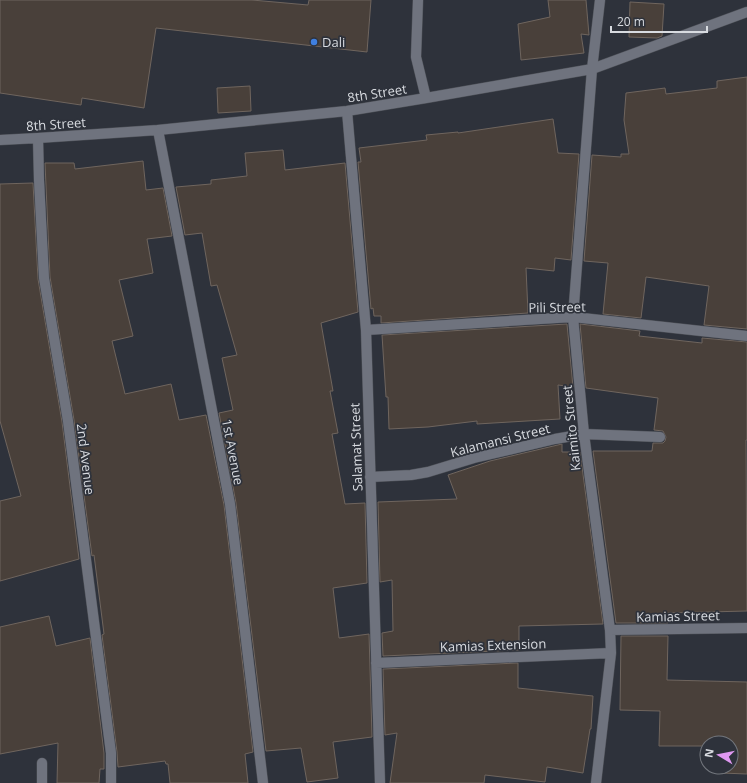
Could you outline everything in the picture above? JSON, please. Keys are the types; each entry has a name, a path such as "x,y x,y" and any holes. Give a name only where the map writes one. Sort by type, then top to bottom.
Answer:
{"street":[{"path":"418,0 416,57 426,98"},
{"name":"Kaimito Street","path":"596,783 611,653 610,630 584,434 573,317 592,69 600,0"},
{"name":"8th Street","path":"0,140 158,130 347,110 426,98 592,69 747,12"},
{"name":"Salamat Street","path":"347,110 366,330 380,783"},
{"name":"1st Avenue","path":"158,130 230,504 263,783"},
{"name":"2nd Avenue","path":"38,138 38,180 44,278 68,421 111,753 110,783"},
{"name":"Pili Street","path":"366,330 573,317 747,336"},
{"name":"Kalamansi Street","path":"370,477 417,474 474,458 555,439 584,434 660,437"},
{"name":"Kamias Street","path":"610,630 747,628"},
{"name":"Kamias Extension","path":"376,663 611,653"},
{"path":"42,763 42,783"}],"building":[{"path":"0,0 252,0 308,5 309,0 371,0 367,52 156,28 144,108 82,98 81,105 0,93"},
{"path":"548,0 586,0 589,35 581,34 584,53 521,60 518,24 550,17"},
{"path":"630,2 664,4 662,36 657,38 629,37"},
{"path":"747,77 747,329 704,325 709,286 646,277 641,318 603,314 608,263 584,261 592,155 621,157 621,154 629,154 624,120 626,93 665,88 666,94 717,88 717,81"},
{"path":"250,86 251,111 218,113 217,88"},
{"path":"553,119 558,153 579,154 571,260 555,258 554,271 526,268 528,313 381,323 381,316 374,316 373,308 371,309 358,162 361,162 359,148 427,140 426,135 458,133"},
{"path":"283,150 285,170 345,163 358,312 321,323 333,391 330,391 338,433 332,434 345,504 365,503 367,583 333,588 339,638 369,634 372,737 333,742 338,778 307,782 301,748 266,751 236,503 219,413 233,410 222,358 237,355 217,285 211,286 202,233 185,235 176,187 211,184 211,180 247,176 245,153"},
{"path":"143,161 146,190 163,188 172,236 147,239 153,273 119,280 133,336 112,341 125,394 171,384 179,420 206,415 224,505 253,752 245,754 248,783 170,783 168,764 166,764 165,761 118,767 94,555 92,556 74,420 50,277 45,163 74,163 75,169"},
{"path":"33,183 38,279 62,422 79,559 0,581 0,501 21,496 0,421 0,184"},
{"path":"567,324 573,387 558,385 560,419 477,424 477,421 428,427 389,429 388,397 386,397 382,335"},
{"path":"580,324 640,331 639,336 702,343 702,338 747,342 747,611 668,613 668,623 616,623 593,451 652,451 653,443 663,443 666,437 663,431 654,430 658,398 586,388"},
{"path":"562,444 562,452 580,452 603,624 519,626 519,650 383,656 382,633 393,631 392,580 380,582 378,502 457,499 448,475 490,461"},
{"path":"49,616 56,646 90,638 104,753 104,769 100,769 99,783 57,783 58,743 0,754 0,627"},
{"path":"621,636 668,636 667,680 747,682 747,774 739,774 739,735 699,735 699,746 659,746 660,711 620,710"},
{"path":"518,663 518,688 593,696 591,729 583,773 547,767 545,782 485,775 484,783 390,783 397,733 385,735 383,669"}],"place":[{"name":"Dali","path":"314,42"}]}
